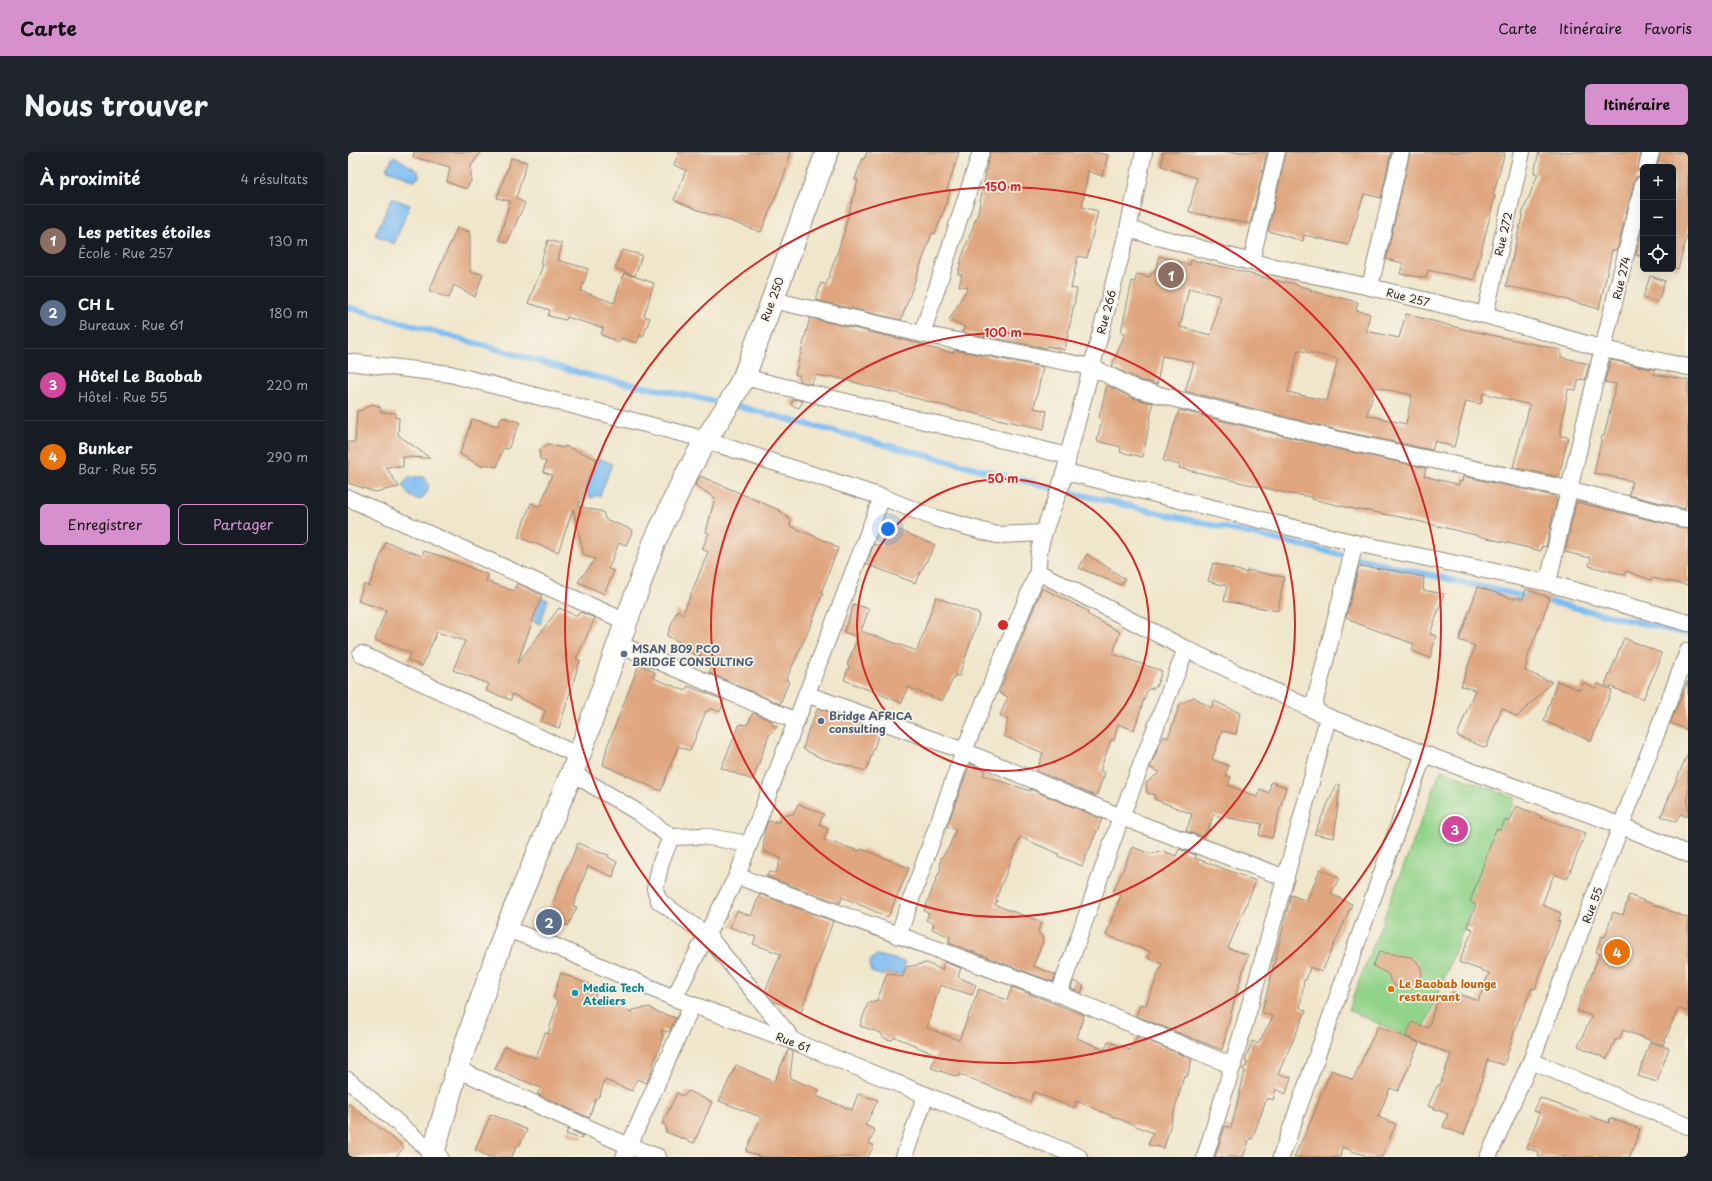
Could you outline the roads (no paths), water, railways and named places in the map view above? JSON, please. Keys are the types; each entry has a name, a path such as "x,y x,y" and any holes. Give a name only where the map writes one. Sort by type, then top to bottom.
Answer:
{"street":[{"name":"Rue 250","path":"435,1156 457,1069 506,929 576,764 654,543 684,479 744,377 827,152"},
{"path":"922,334 981,152"},
{"name":"Rue 266","path":"1038,572 1037,559 1043,533 1066,472 1068,456 1128,229 1144,152"},
{"path":"1251,262 1277,152"},
{"path":"1370,287 1401,152"},
{"name":"Rue 272","path":"1485,316 1522,152"},
{"path":"1648,164 1650,152"},
{"name":"Rue 274","path":"1548,583 1568,489 1604,349 1640,197"},
{"name":"Rue 257","path":"1128,229 1251,262 1370,287 1485,316 1604,349 1688,368"},
{"path":"772,300 922,334 1092,367 1136,389 1336,439 1568,489 1688,520"},
{"path":"348,362 450,374 705,441 882,497 932,517 997,535 1043,533"},
{"path":"744,377 1068,456"},
{"path":"1066,472 1355,543 1548,583 1688,623"},
{"path":"674,998 737,876 882,497"},
{"path":"348,498 627,622"},
{"path":"1313,708 1355,543"},
{"path":"898,936 964,751 1038,572 1186,649 1313,708 1328,717 1424,754 1622,826 1688,854"},
{"path":"619,644 796,722"},
{"path":"1060,994 1121,816 1186,649"},
{"name":"Rue 55","path":"1488,1157 1531,1061 1688,651"},
{"path":"361,654 576,764 671,837 702,836 748,844"},
{"path":"806,694 964,751 1121,816 1286,878"},
{"path":"1206,1157 1286,878 1328,717"},
{"path":"1281,1157 1424,754"},
{"path":"671,837 661,862 655,889 659,901 706,935 795,1042"},
{"path":"737,876 1060,994 1233,1066"},
{"name":"Rue 61","path":"506,929 552,945 674,998 795,1042 1079,1157"},
{"path":"626,1151 692,1005"},
{"path":"1531,1061 1688,1126"},
{"path":"457,1069 626,1151 658,1157"},
{"path":"348,1080 435,1156"},
{"path":"904,1157 926,1095"}],"water":[{"path":"394,156 418,171 419,177 414,181 386,169"},
{"path":"392,198 410,205 394,244 375,235"},
{"path":"599,458 612,464 600,496 597,495 592,498 589,497 587,491 584,489"},
{"path":"424,477 428,484 427,492 420,500 409,495 403,485 408,478"},
{"path":"540,597 548,600 540,624 531,620"},
{"path":"877,955 906,962 902,975 886,973 884,976 871,972 870,961"}],"waterway":[{"path":"348,307 591,376 724,403"},
{"path":"733,405 1059,490 1531,598"},
{"path":"1542,600 1688,634"}],"place":[{"name":"Les petites étoiles","path":"1171,275"},
{"name":"MSAN B09 PCO BRIDGE CONSULTING","path":"624,654"},
{"name":"Bridge AFRICA consulting","path":"821,721"},
{"name":"Hôtel Le Baobab","path":"1455,829"},
{"name":"CH L","path":"549,922"},
{"name":"Bunker","path":"1617,952"},
{"name":"Le Baobab lounge restaurant","path":"1391,989"},
{"name":"Media Tech Ateliers","path":"575,993"}]}
